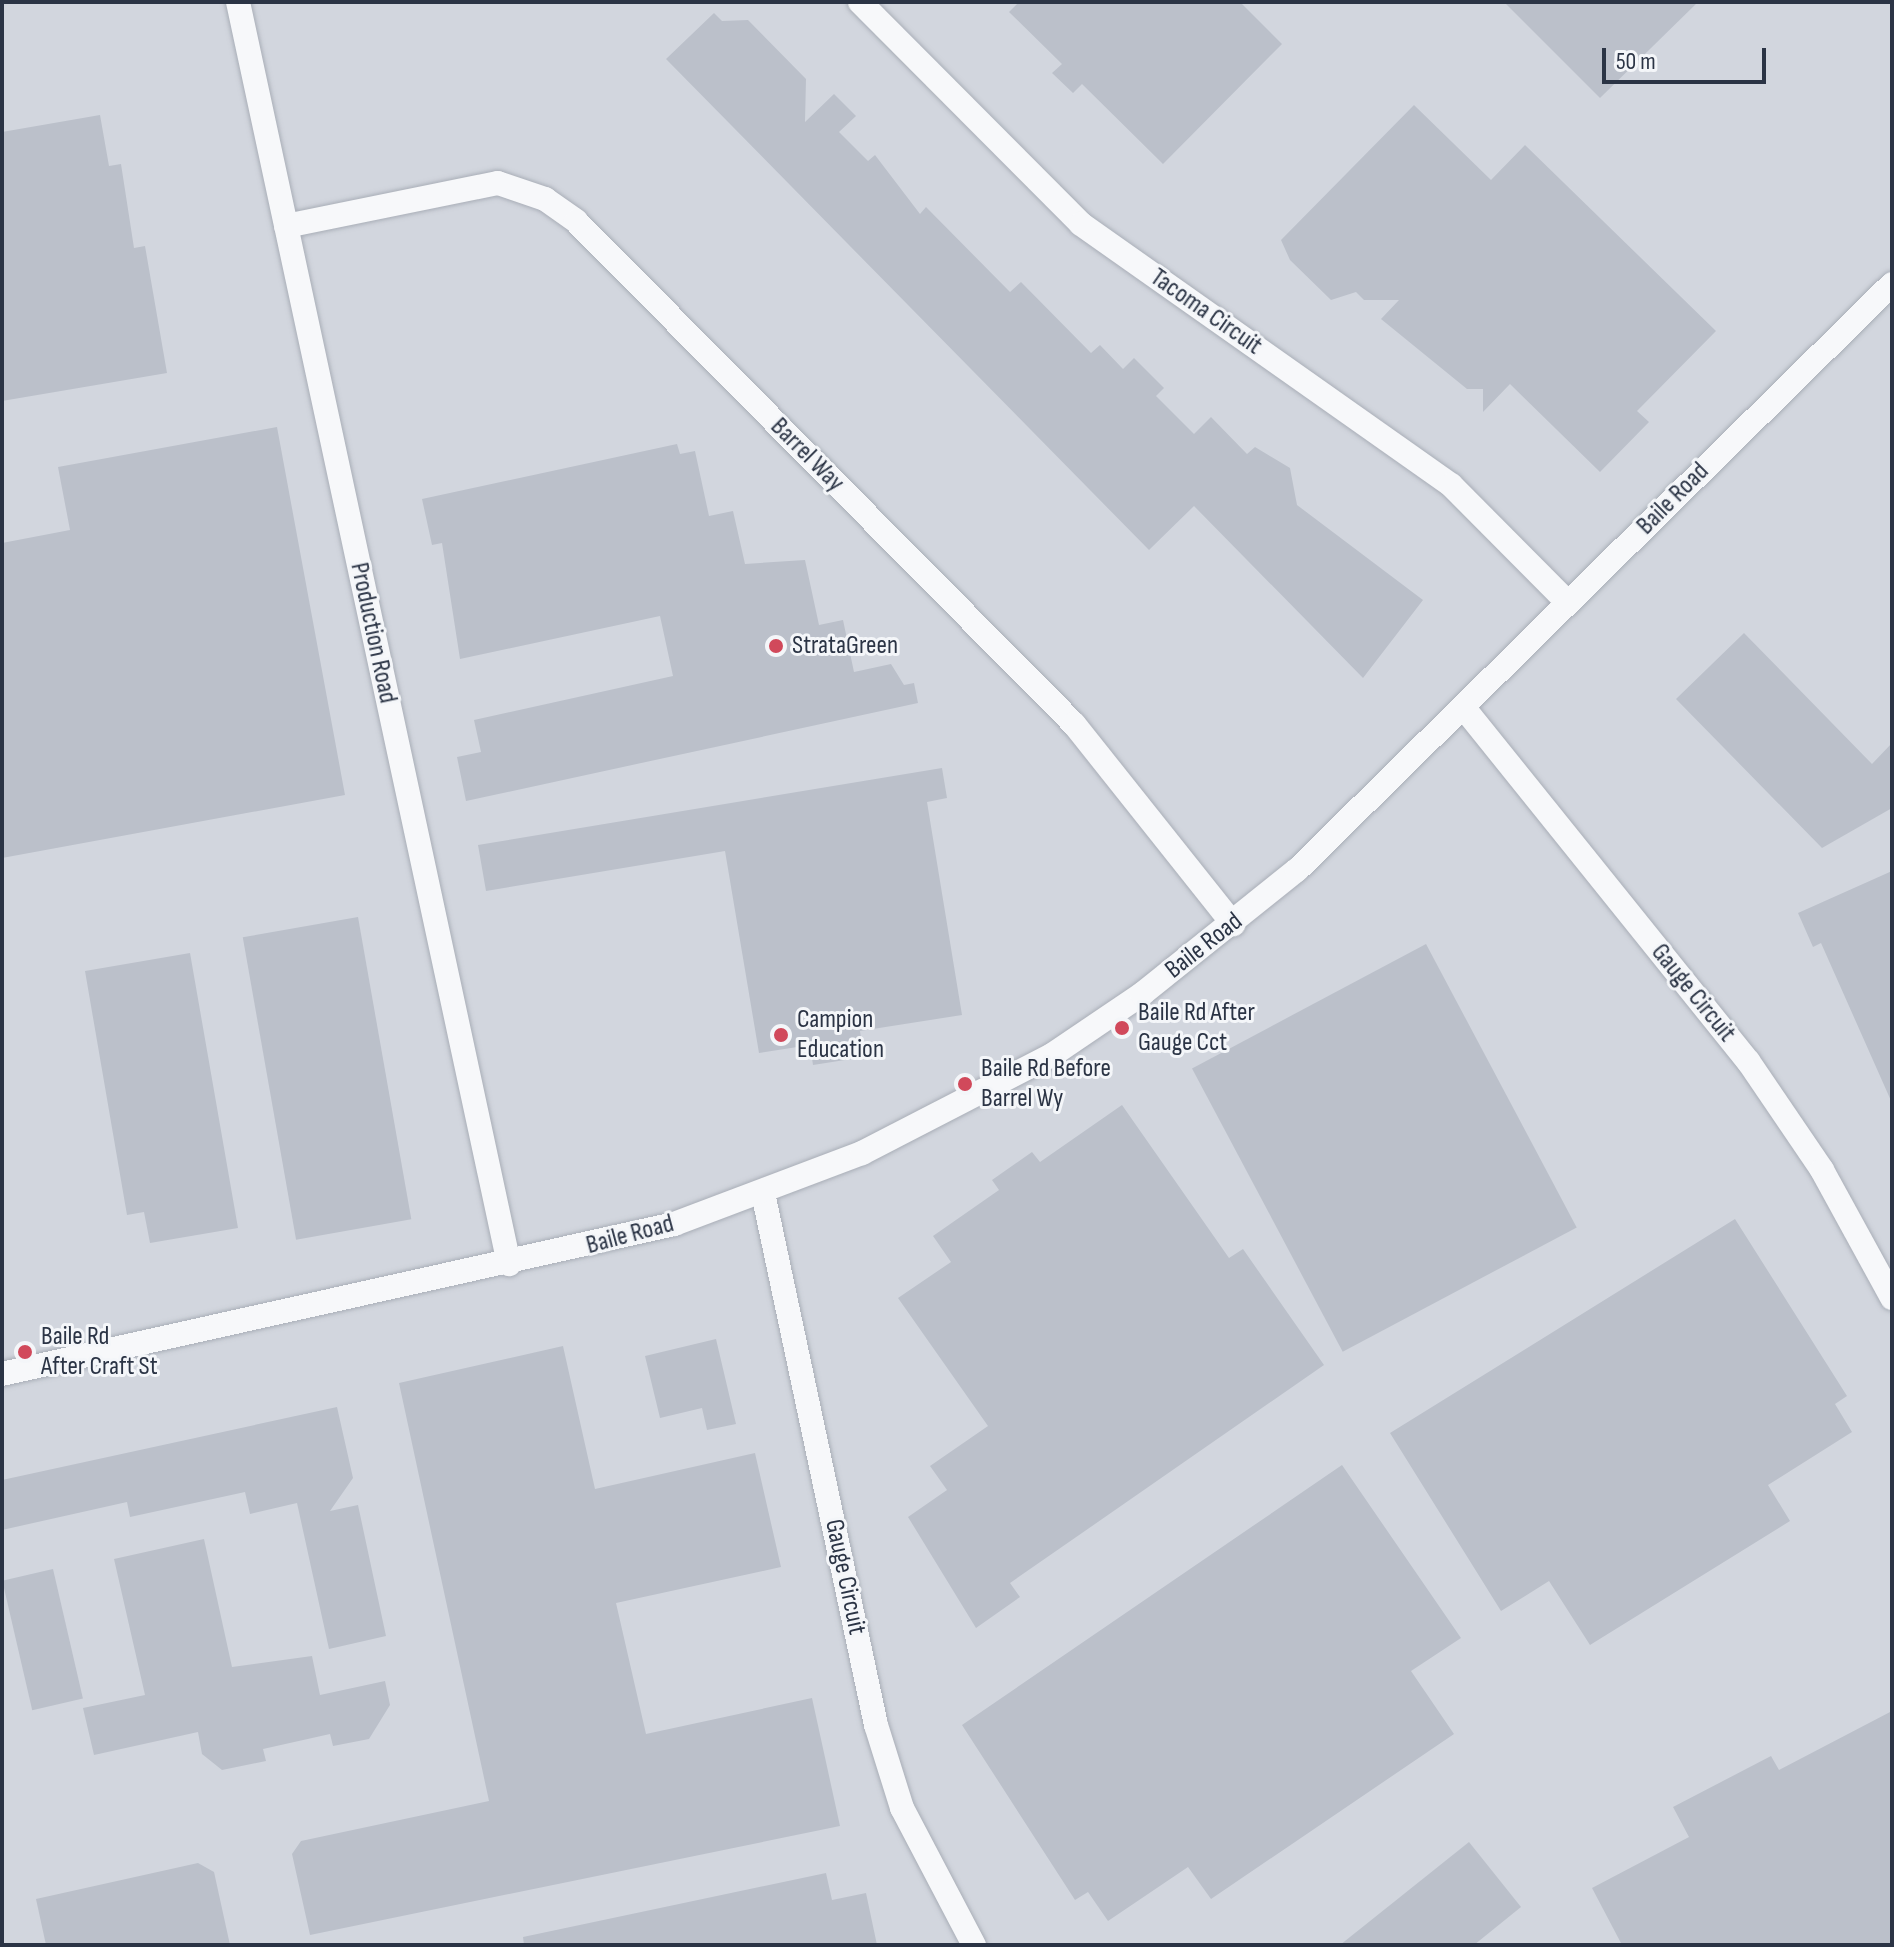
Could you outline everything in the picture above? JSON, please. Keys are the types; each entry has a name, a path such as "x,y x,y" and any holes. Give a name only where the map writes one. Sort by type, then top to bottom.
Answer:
{"street":[{"name":"Production Road","path":"238,2 509,1264"},
{"name":"Tacoma Circuit","path":"860,2 1081,224 1451,485 1568,603"},
{"name":"Barrel Way","path":"286,226 469,184 520,188 566,214 1074,724 1233,924"},
{"name":"Baile Road","path":"2,1374 610,1242 763,1193 875,1147 1052,1055 1233,924 1464,708 1892,284"},
{"name":"Gauge Circuit","path":"1464,708 1748,1061 1822,1170 1892,1298"},
{"name":"Gauge Circuit","path":"763,1193 876,1725 902,1808 973,1944"}],"shaded area":[{"path":"2,2 1892,2 1892,1945 2,1945"}],"building":[{"path":"1019,2 1240,2 1282,44 1163,164 1082,84 1073,93 1052,73 1062,64 1009,12"},
{"path":"1504,2 1698,2 1600,98"},
{"path":"714,13 722,21 748,20 806,79 805,122 834,94 856,116 839,132 868,161 875,155 920,214 926,207 1010,292 1021,282 1091,353 1100,345 1123,369 1134,358 1164,388 1156,396 1194,434 1211,417 1247,454 1255,447 1290,468 1297,505 1423,600 1363,678 1194,506 1149,550 666,59"},
{"path":"1414,105 1491,180 1525,145 1716,331 1637,411 1649,422 1600,472 1510,384 1483,412 1483,389 1467,389 1381,319 1399,300 1364,300 1356,292 1331,300 1290,260 1281,240"},
{"path":"100,115 109,166 121,164 134,248 145,246 167,373 2,401 2,132"},
{"path":"277,427 345,795 2,858 2,543 70,530 58,467"},
{"path":"677,444 680,454 695,451 709,516 733,511 745,564 805,560 819,625 843,620 854,672 891,664 904,685 914,683 918,703 466,801 457,757 481,752 474,720 673,676 660,616 460,659 442,543 432,545 422,499"},
{"path":"1744,633 1872,764 1892,743 1892,808 1822,848 1676,699"},
{"path":"942,768 947,798 927,802 962,1015 860,1031 864,1057 813,1065 810,1045 759,1053 725,851 486,891 478,845"},
{"path":"1892,871 1892,1103 1821,943 1813,947 1798,913"},
{"path":"358,917 411,1219 296,1240 243,937"},
{"path":"1426,944 1577,1227 1343,1352 1192,1068"},
{"path":"190,953 238,1228 150,1243 144,1212 127,1215 85,971"},
{"path":"1122,1105 1229,1258 1243,1249 1324,1365 1010,1583 1020,1597 976,1628 908,1517 947,1490 930,1466 988,1426 898,1298 951,1262 933,1236 999,1190 992,1180 1032,1152 1040,1162"},
{"path":"1735,1219 1847,1396 1835,1404 1852,1432 1768,1485 1790,1521 1590,1645 1549,1581 1501,1611 1390,1433"},
{"path":"716,1339 736,1424 707,1430 702,1408 660,1418 645,1356"},
{"path":"563,1346 595,1489 755,1453 781,1567 616,1603 646,1734 812,1698 840,1826 310,1935 292,1854 301,1841 489,1801 399,1383"},
{"path":"337,1407 353,1478 330,1511 358,1505 386,1636 329,1649 297,1503 250,1514 245,1492 130,1517 127,1502 2,1530 2,1480"},
{"path":"1342,1465 1461,1638 1411,1671 1454,1734 1211,1899 1188,1867 1108,1921 1088,1892 1075,1900 962,1725"},
{"path":"204,1539 232,1667 312,1656 320,1695 385,1681 390,1705 369,1739 333,1746 330,1734 263,1749 266,1761 222,1770 202,1754 198,1732 94,1755 83,1708 145,1695 114,1559"},
{"path":"53,1569 83,1699 32,1710 2,1581"},
{"path":"1892,1711 1892,1945 1622,1945 1592,1888 1689,1837 1673,1807 1771,1756 1779,1770"},
{"path":"1469,1842 1521,1907 1474,1945 1340,1945"},
{"path":"198,1863 214,1872 230,1945 46,1945 36,1899"},
{"path":"826,1873 832,1900 866,1893 877,1945 524,1945 523,1937"}],"place":[{"name":"StrataGreen","path":"776,646"},
{"name":"Baile Rd After Gauge Cct","path":"1122,1028"},
{"name":"Campion Education","path":"781,1035"},
{"name":"Baile Rd Before Barrel Wy","path":"965,1084"},
{"name":"Baile Rd After Craft St","path":"25,1352"}]}
